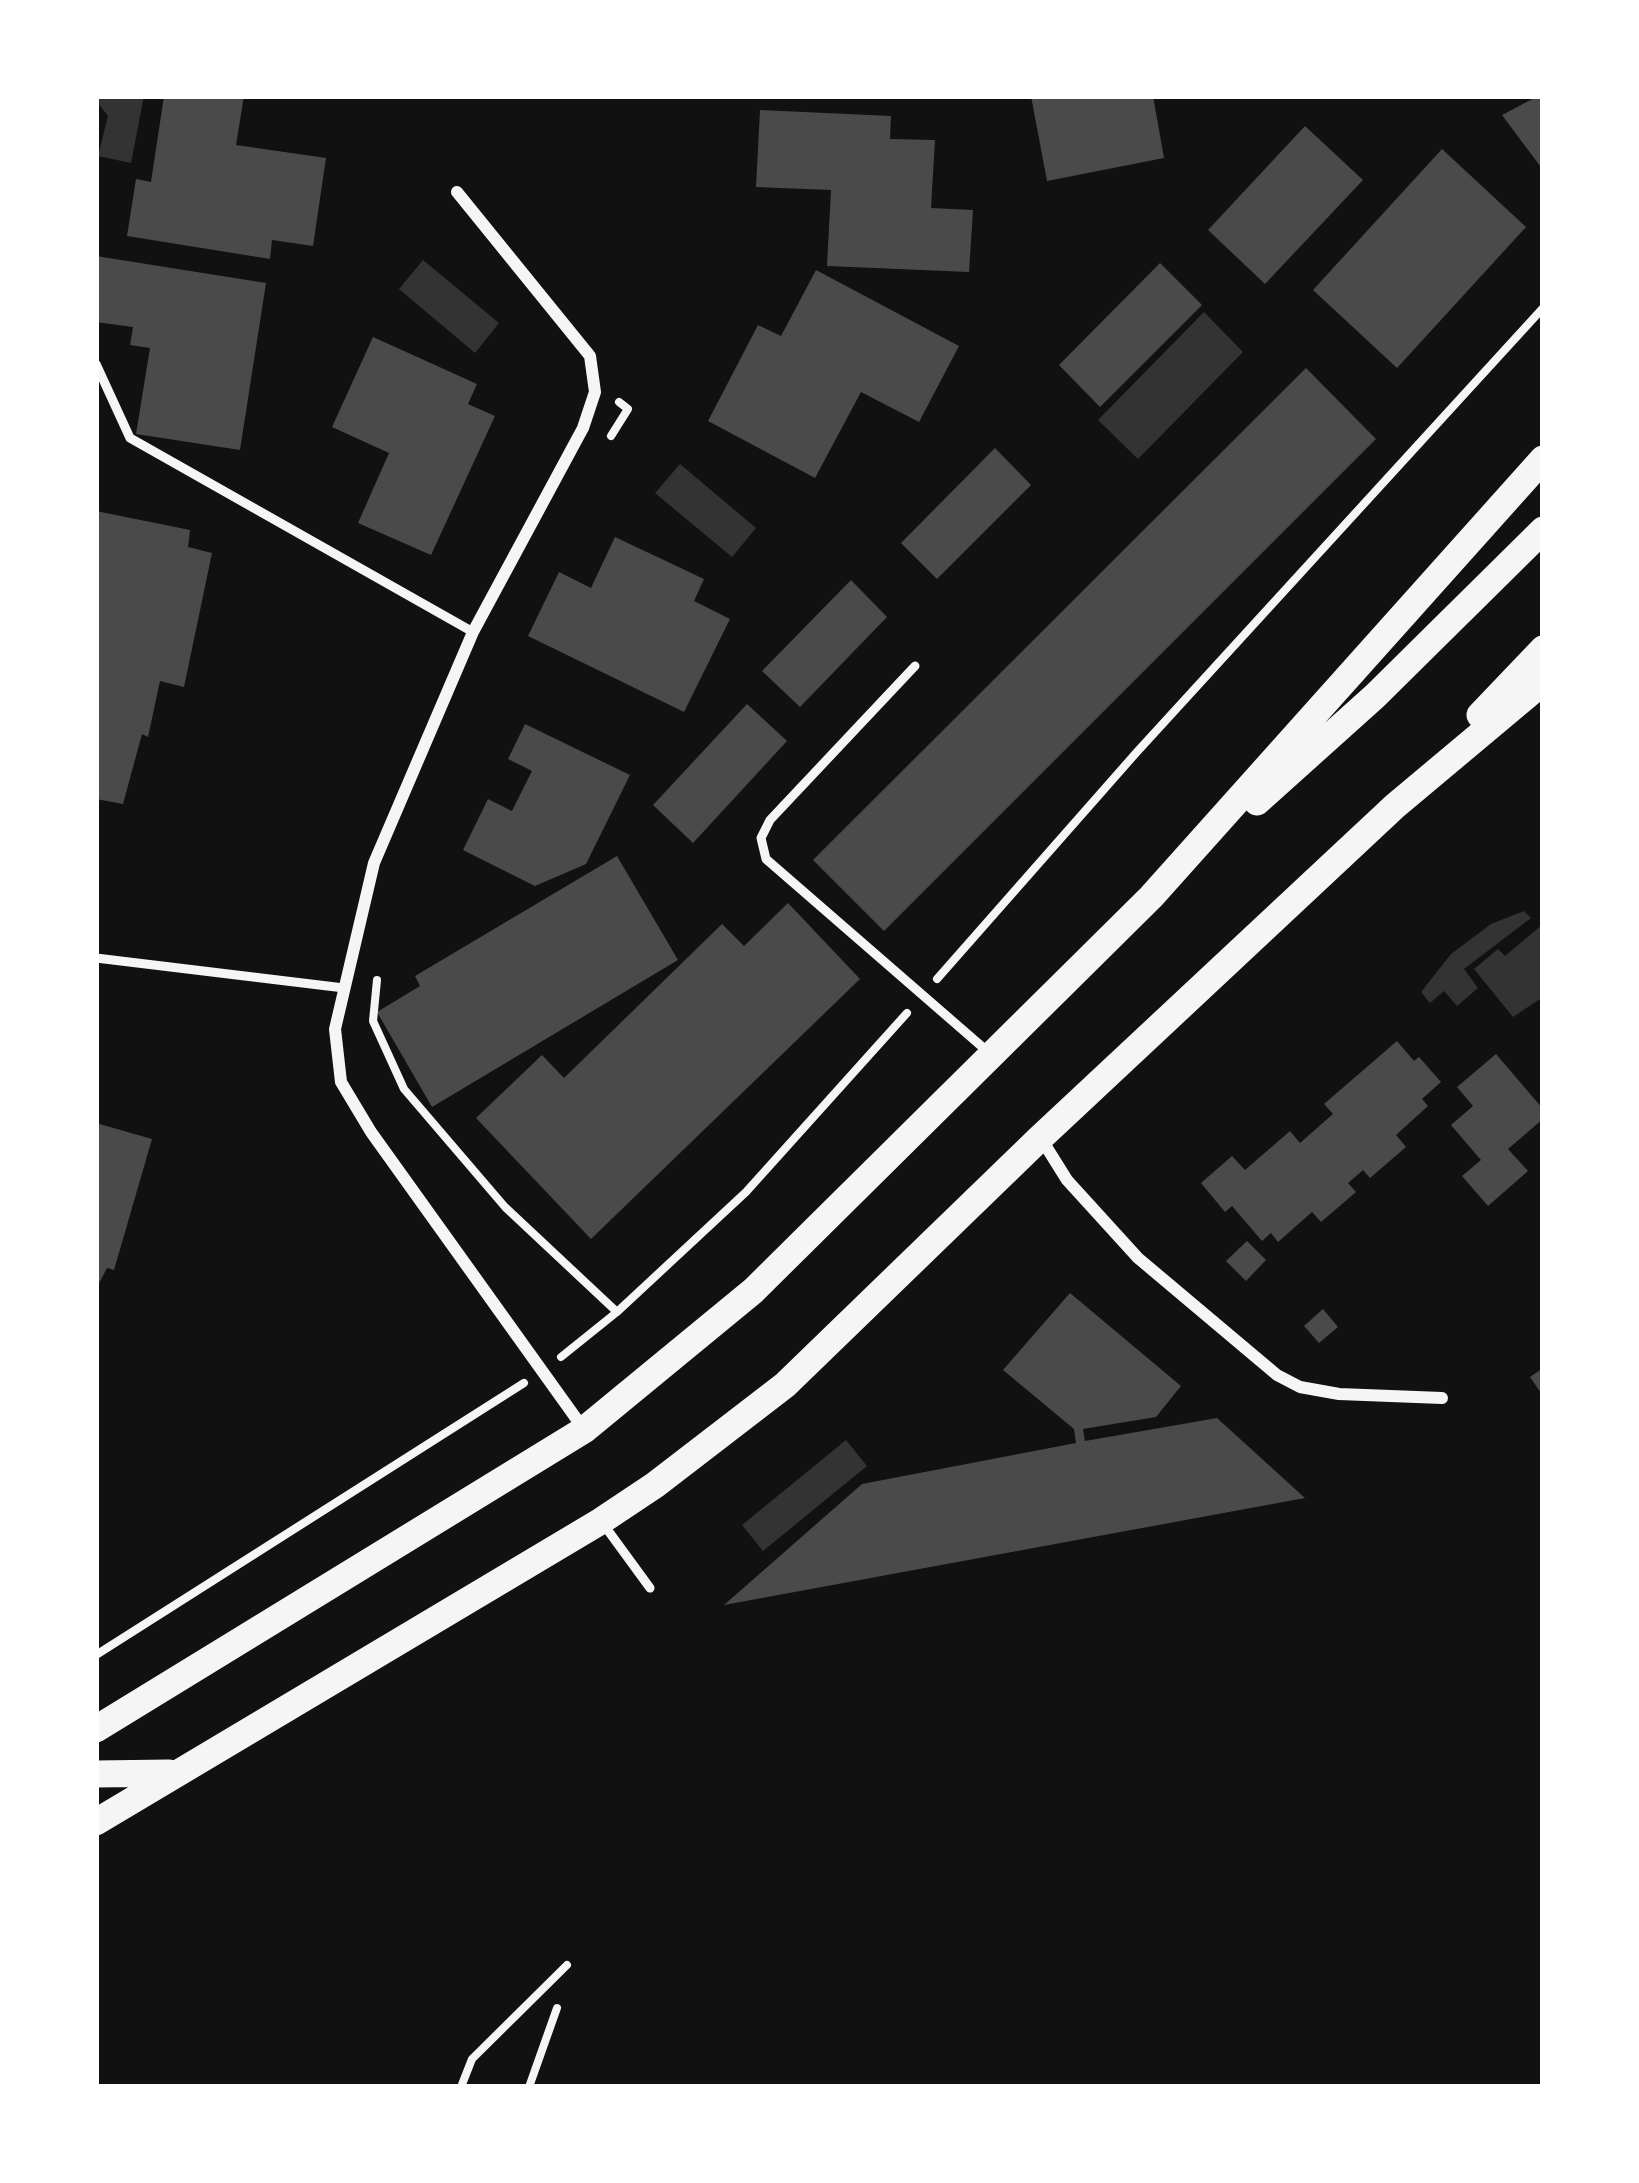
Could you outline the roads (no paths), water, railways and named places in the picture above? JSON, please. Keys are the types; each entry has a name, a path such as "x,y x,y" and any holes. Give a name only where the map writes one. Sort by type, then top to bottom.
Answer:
{"main road":[{"path":"1151,898 1543,459"},
{"path":"96,1729 584,1430 753,1291 1151,898 1375,696 1543,530"},
{"path":"1395,806 1543,649"},
{"path":"96,1822 601,1521 785,1385 1395,806 1543,682"},
{"path":"96,1774 179,1773"}],"street":[{"path":"457,192 590,356 595,392 583,428 473,632 374,863 335,1029 341,1082 371,1132 584,1430"},
{"path":"1040,1138 1067,1180 1138,1258 1276,1375 1300,1387 1339,1394 1442,1398"}],"lane":[{"path":"96,364 130,438 473,632"},
{"path":"915,666 770,820 760,838 766,859 991,1054"},
{"path":"96,958 344,988"},
{"path":"601,1521 650,1588"}]}
